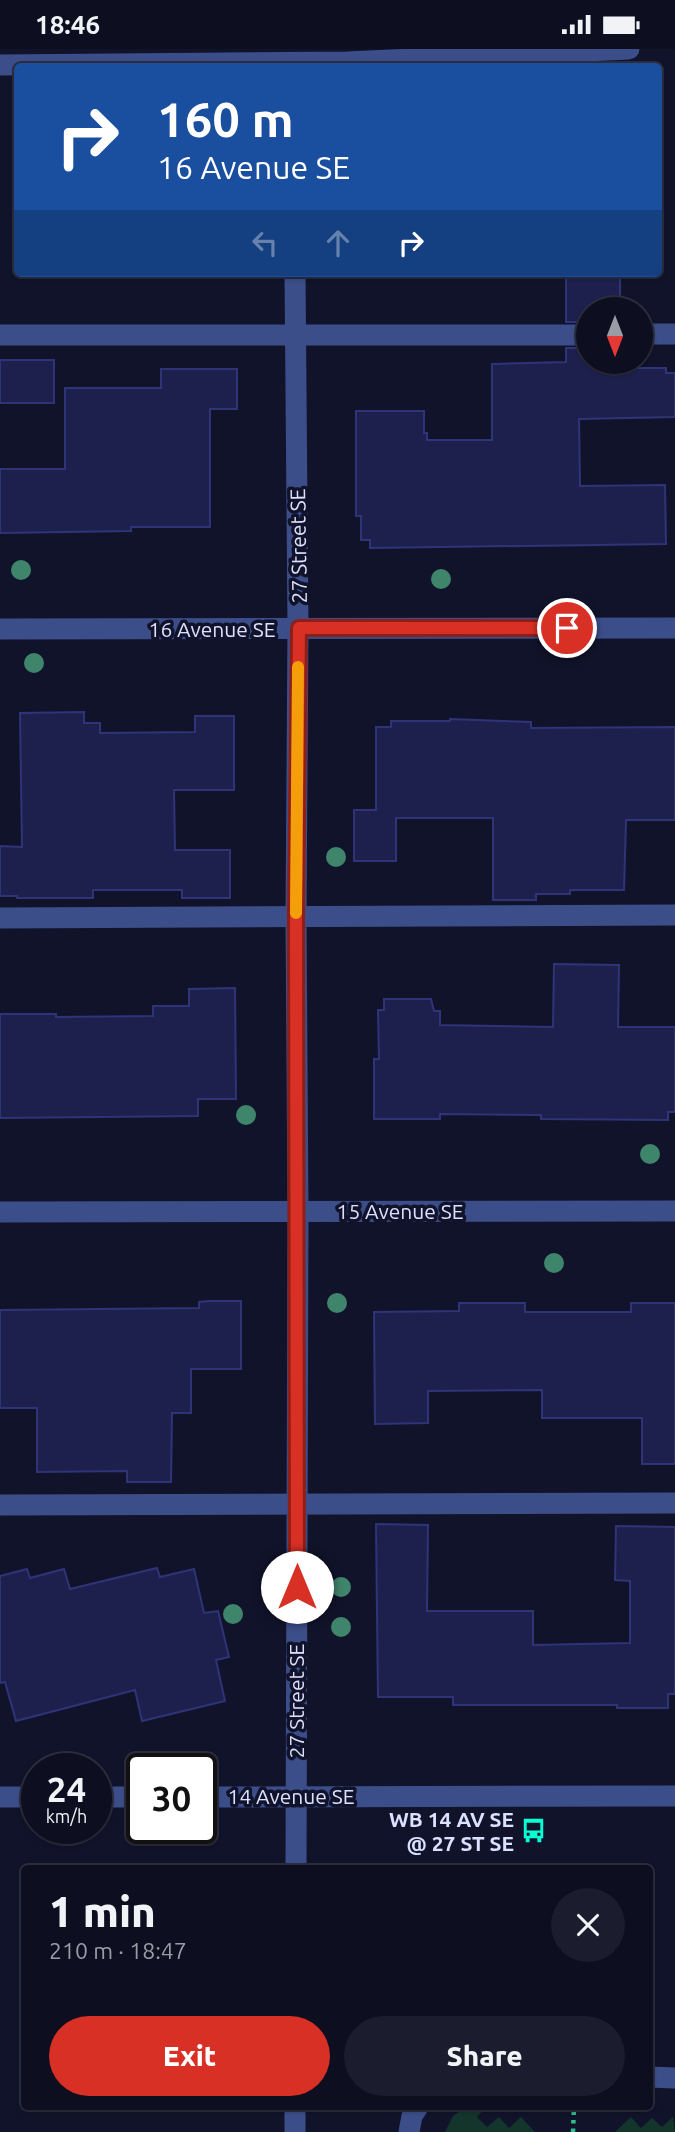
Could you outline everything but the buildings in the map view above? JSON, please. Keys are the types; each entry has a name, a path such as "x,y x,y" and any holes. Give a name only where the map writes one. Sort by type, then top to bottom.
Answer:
{"street":[{"path":"118,63 629,49"},
{"name":"27 Street SE","path":"295,277 299,628 296,916 296,1865"},
{"path":"653,334 675,334"},
{"path":"0,335 576,335"},
{"name":"16 Avenue SE","path":"0,629 675,628"},
{"path":"0,918 675,915"},
{"name":"15 Avenue SE","path":"0,1212 675,1211"},
{"path":"0,1505 675,1503"},
{"name":"14 Avenue SE","path":"217,1797 675,1796"},
{"path":"0,1797 21,1797"},
{"path":"653,2077 675,2078"},
{"path":"295,2110 295,2132"},
{"path":"408,2110 409,2132"},
{"path":"409,2132 416,2110"}],"path":[{"path":"573,2132 574,2110"}],"green space":[{"path":"462,2110 483,2110 477,2117 487,2127 499,2117 509,2128 521,2117 535,2132 445,2132 453,2116"},
{"path":"631,2117 641,2128 652,2118 662,2127 673,2117 675,2132 615,2132"}],"slow traffic":[{"path":"296,913 298,667"}],"place":[{"name":"WB 14 AV SE @ 27 ST SE","path":"534,1831"}],"route":[{"path":"297,1587 296,916 299,628 567,628"}]}
